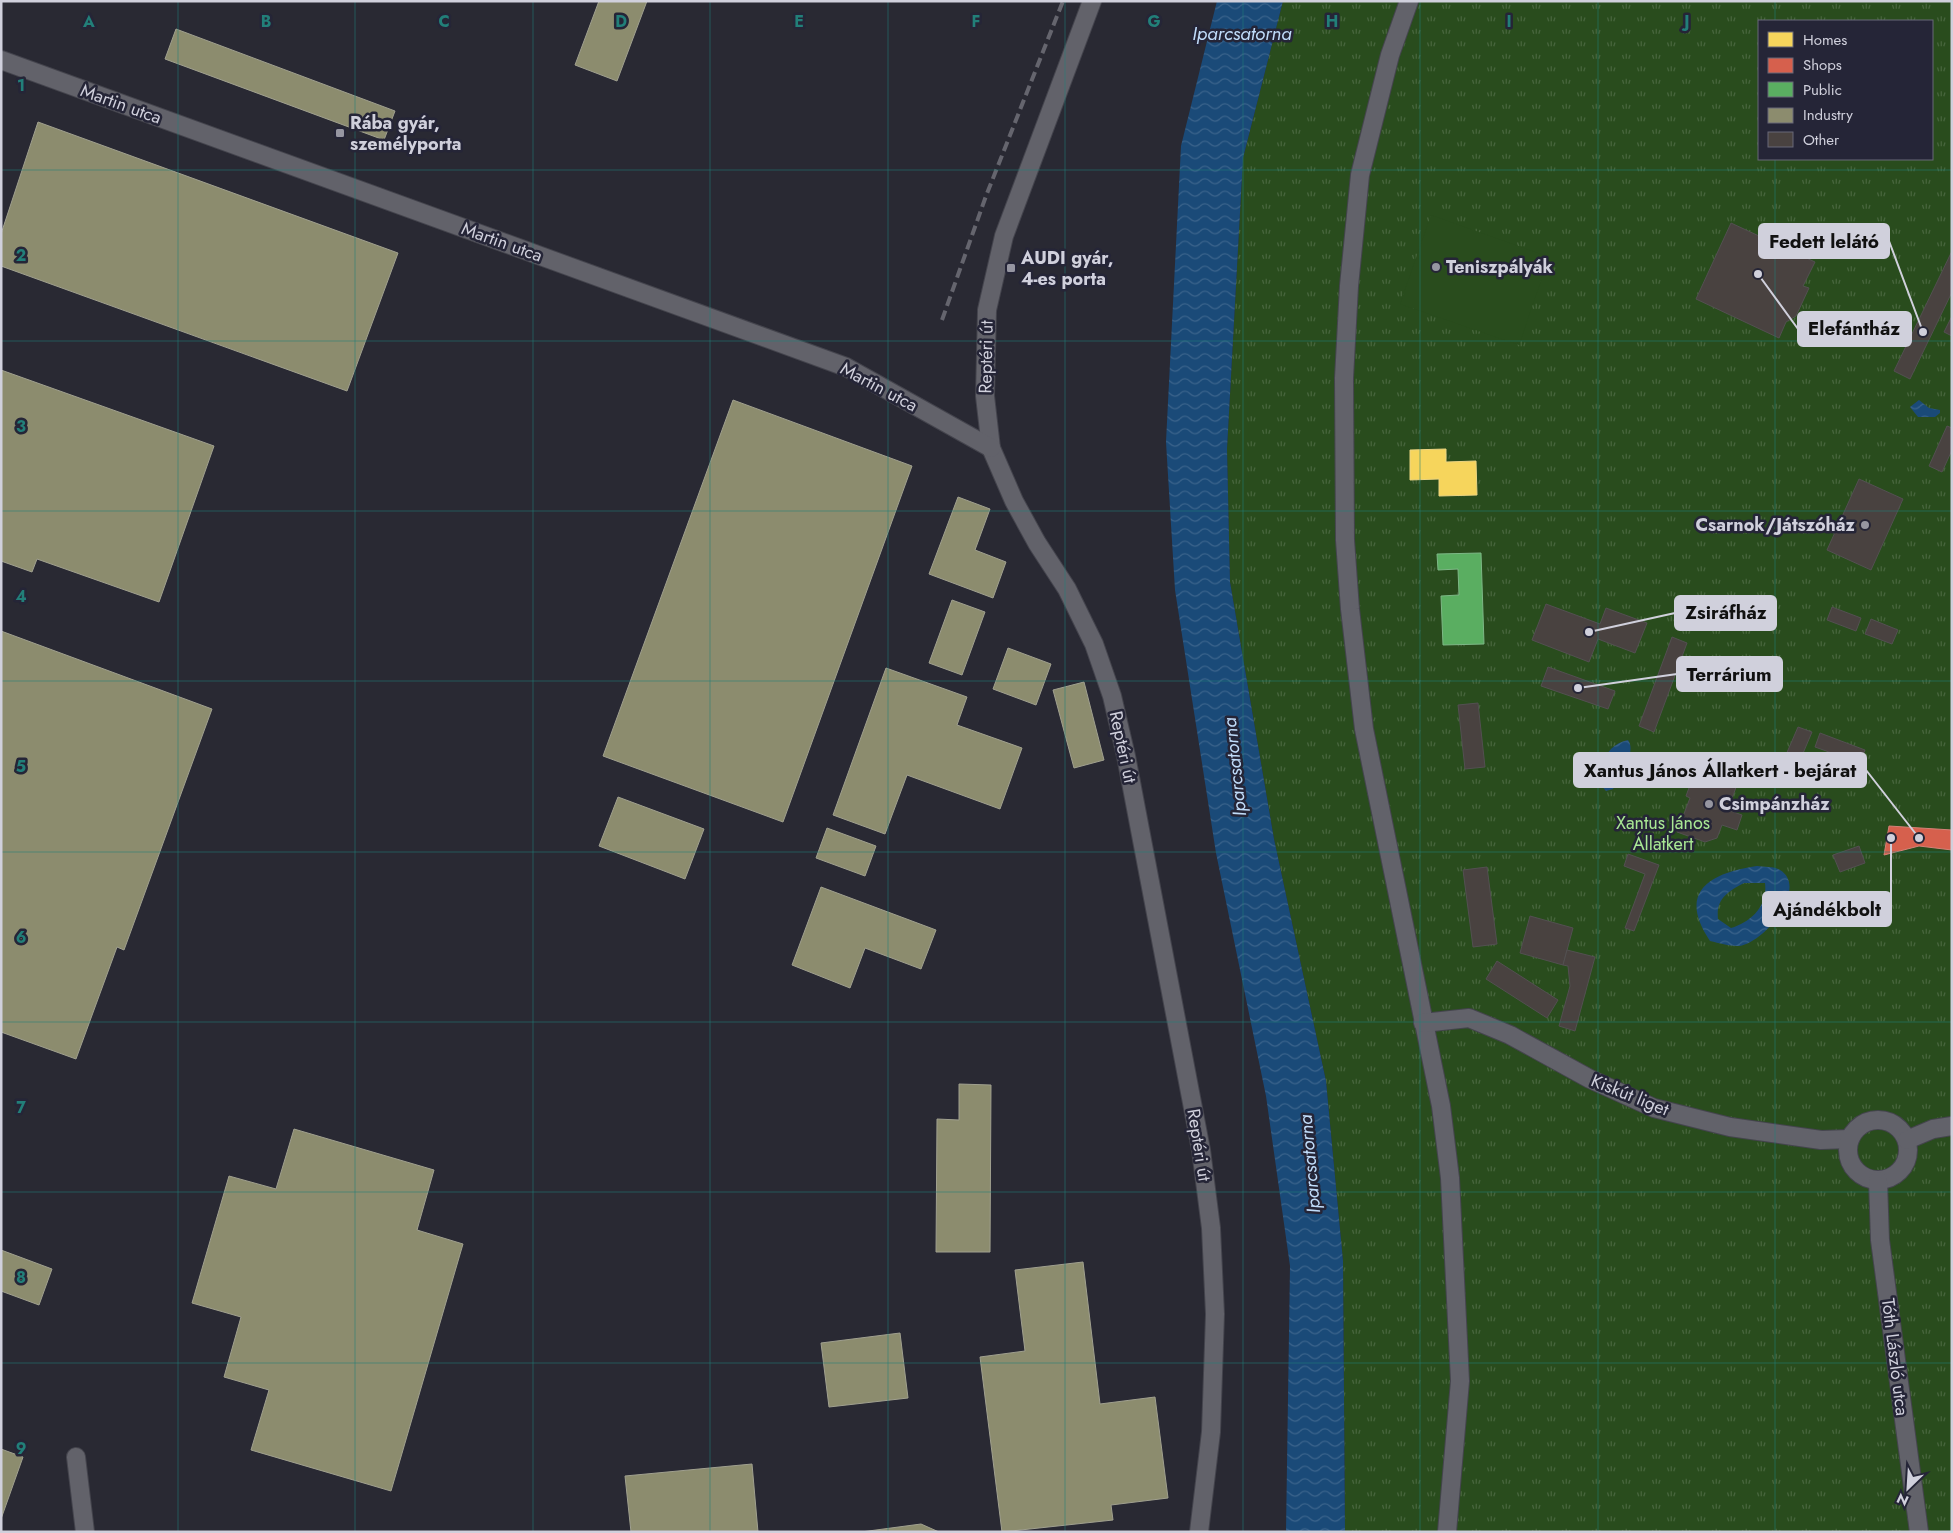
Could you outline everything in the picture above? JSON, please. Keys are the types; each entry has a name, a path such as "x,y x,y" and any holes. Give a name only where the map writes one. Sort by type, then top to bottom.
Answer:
{"street":[{"name":"Reptéri út","path":"1092,1 1004,236 988,310 984,396 991,448 1014,501 1071,597 1094,644 1112,696 1126,756 1168,972 1201,1150 1211,1228 1215,1314 1213,1383 1211,1432 1199,1532"},
{"path":"1409,1 1390,55 1360,175 1349,286 1344,378 1345,540 1350,609 1364,729 1442,1115 1450,1178 1456,1267 1460,1381 1447,1532"},
{"name":"Martin utca","path":"1,60 846,367 991,448"},
{"name":"Kiskút liget","path":"1423,1022 1469,1018 1510,1036 1590,1079 1654,1108 1730,1127 1821,1140 1850,1140"},
{"path":"1872,1120 1886,1121 1898,1128 1907,1140 1908,1158 1903,1168 1894,1176 1878,1181 1861,1175 1852,1167 1847,1156 1853,1130 1872,1120"},
{"path":"1907,1140 1933,1129 1952,1126"},
{"name":"Tóth László utca","path":"1878,1181 1880,1240 1919,1532"},
{"path":"76,1457 85,1532"}],"green space":[{"name":"Xantus János Állatkert","path":"1283,1 1952,1 1952,1532 1345,1532 1343,1261 1326,1081 1274,839 1230,582 1227,449 1243,158"},
{"path":"1431,215 1549,257 1519,345 1400,304"}],"water":[{"name":"Iparcsatorna","path":"1217,1 1283,1 1243,158 1227,449 1230,582 1274,839 1326,1081 1343,1261 1345,1532 1286,1532 1290,1266 1266,1096 1216,853 1175,590 1166,442 1181,146"},
{"path":"1919,400 1929,408 1940,410 1940,413 1935,417 1918,417 1910,407"},
{"path":"1628,740 1630,745 1629,758 1613,789 1606,791 1599,783 1606,756 1615,746"},
{"path":"1757,866 1772,867 1780,870 1788,878 1789,889 1786,902 1770,927 1747,943 1734,946 1710,941 1701,924 1697,910 1698,898 1703,888 1712,880 1740,869","holes":["1744,883 1765,883 1764,899 1761,906 1745,922 1731,928 1718,919 1719,906 1728,893"]}],"building: Homes":[{"path":"1446,449 1446,462 1476,461 1477,495 1439,496 1439,479 1410,480 1410,450"}],"building: Shops":[{"path":"1889,826 1952,830 1952,850 1919,846 1884,855"}],"building: Public":[{"path":"1481,553 1484,644 1443,645 1441,596 1459,595 1458,569 1438,570 1437,554"}],"building: Industry":[{"path":"599,1 647,1 617,81 575,65"},
{"path":"176,29 395,111 384,140 165,59"},
{"path":"38,122 398,253 347,391 1,266 1,234"},
{"path":"1,370 214,446 159,602 37,559 32,572 1,561"},
{"path":"733,400 912,466 783,822 603,756"},
{"path":"958,497 990,509 975,550 1006,562 993,598 929,574"},
{"path":"952,600 985,612 962,675 929,663"},
{"path":"1,631 212,709 124,950 117,947 76,1059 1,1032"},
{"path":"1008,648 1051,664 1036,705 993,689"},
{"path":"886,668 967,697 957,725 1022,748 1000,809 907,775 885,834 833,815"},
{"path":"1084,682 1104,760 1074,768 1053,690"},
{"path":"618,797 704,829 685,879 599,846"},
{"path":"827,828 876,846 865,876 816,858"},
{"path":"821,887 936,930 921,969 865,948 850,988 792,965"},
{"path":"959,1084 991,1085 990,1252 936,1252 937,1119 959,1120"},
{"path":"294,1129 434,1170 417,1230 463,1244 391,1491 251,1450 269,1390 224,1377 241,1317 192,1303 229,1176 276,1189"},
{"path":"1,1250 52,1269 39,1305 1,1291"},
{"path":"1083,1262 1100,1404 1155,1397 1168,1498 1111,1505 1113,1520 1002,1532 980,1357 1025,1351 1015,1270"},
{"path":"900,1333 908,1398 829,1407 821,1343"},
{"path":"1,1449 23,1457 1,1519"},
{"path":"752,1464 758,1532 631,1532 625,1476"},
{"path":"921,1524 939,1532 861,1532"}],"building: Other":[{"path":"1731,223 1815,262 1803,286 1809,288 1796,316 1786,322 1779,338 1696,299"},
{"path":"1952,251 1952,292 1910,379 1894,371"},
{"path":"1952,316 1952,336 1944,332"},
{"path":"1947,426 1952,428 1952,450 1942,472 1929,466"},
{"name":"Csarnok/Játszóház","path":"1859,479 1903,499 1871,570 1827,550"},
{"path":"1546,604 1600,624 1606,608 1647,623 1635,653 1598,639 1589,662 1532,640"},
{"path":"1832,607 1861,618 1856,631 1827,620"},
{"path":"1871,619 1898,630 1892,644 1865,634"},
{"path":"1672,637 1687,643 1654,732 1639,726"},
{"path":"1548,667 1615,691 1608,709 1541,686"},
{"path":"1478,703 1485,767 1465,769 1458,705"},
{"path":"1798,727 1812,732 1790,784 1776,778"},
{"path":"1820,733 1865,750 1860,763 1815,747"},
{"name":"Csimpánzház","path":"1700,758 1741,773 1728,810 1742,815 1737,830 1722,825 1717,838 1705,842 1677,832 1690,798 1686,796"},
{"path":"1859,846 1865,863 1840,872 1833,855"},
{"path":"1628,854 1659,865 1634,931 1625,928 1645,874 1624,866"},
{"path":"1487,867 1497,944 1473,947 1463,870"},
{"path":"1530,916 1573,928 1563,965 1520,953"},
{"path":"1567,950 1595,957 1575,1031 1559,1026 1570,986 1568,966 1563,965"},
{"path":"1497,961 1558,1000 1547,1018 1486,979"}],"railway":[{"path":"942,320 986,196 1063,1"}],"place":[{"name":"Rába gyár, személyporta","path":"340,133"},
{"name":"Teniszpályák","path":"1436,267"},
{"name":"AUDI gyár, 4-es porta","path":"1011,268"},
{"name":"Elefántház","path":"1758,274"},
{"name":"Fedett lelátó","path":"1923,332"},
{"name":"Csarnok/Játszóház","path":"1865,525"},
{"name":"Zsiráfház","path":"1589,632"},
{"name":"Terrárium","path":"1578,688"},
{"name":"Csimpánzház","path":"1709,804"},
{"name":"Ajándékbolt","path":"1891,838"},
{"name":"Xantus János Állatkert - bejárat","path":"1919,838"}]}
